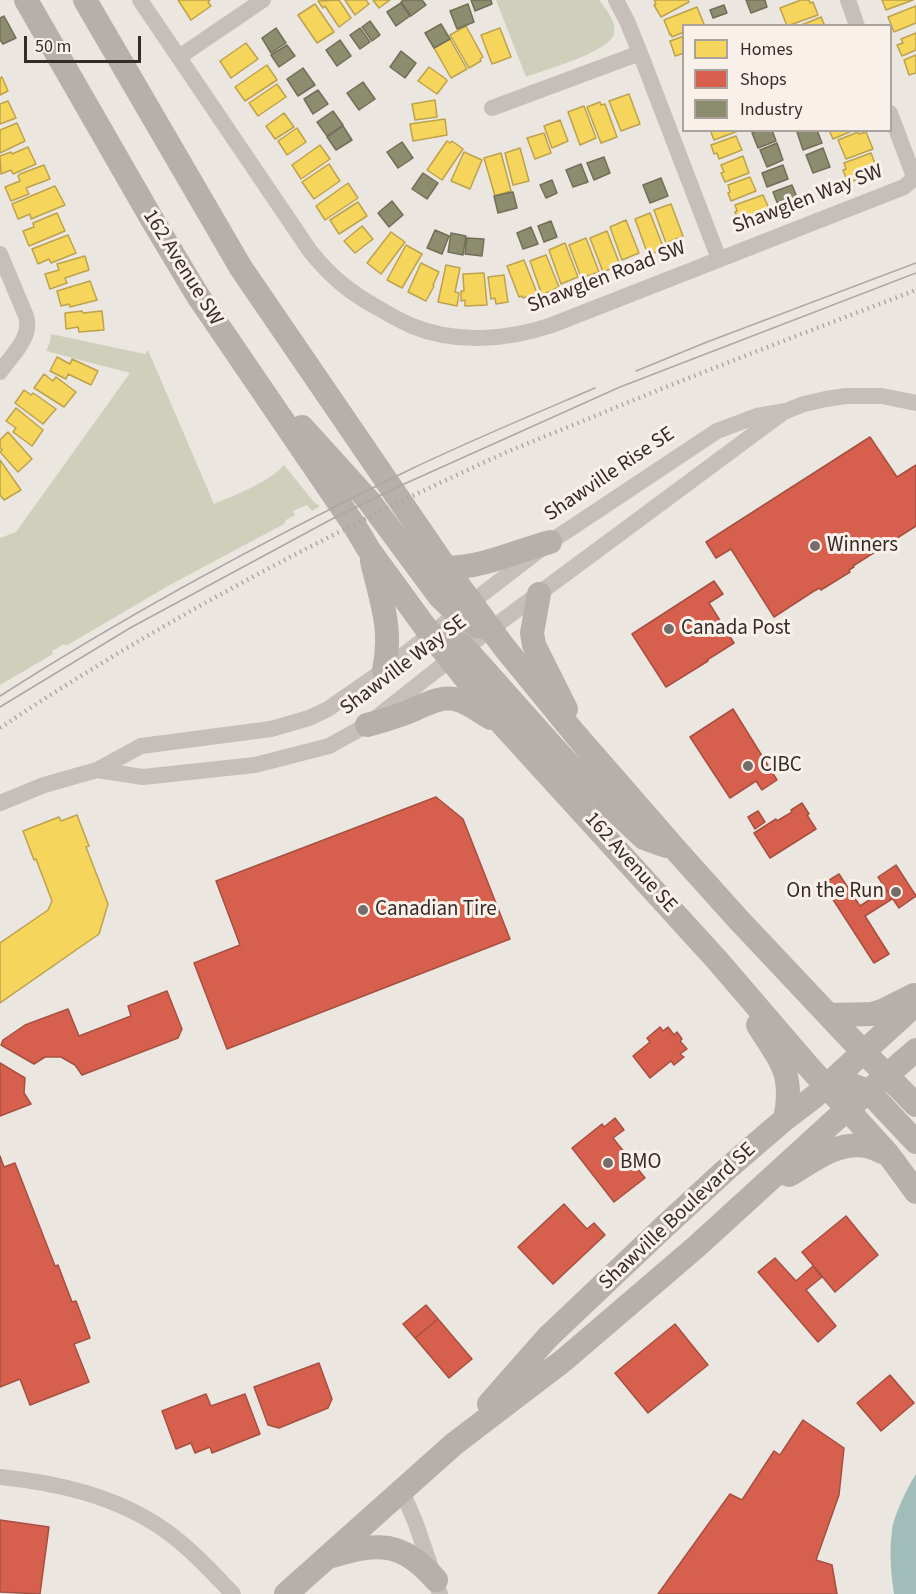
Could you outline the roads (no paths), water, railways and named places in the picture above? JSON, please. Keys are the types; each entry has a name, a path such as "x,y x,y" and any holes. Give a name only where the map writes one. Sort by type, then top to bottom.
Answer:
{"main road":[{"name":"162 Avenue SW","path":"26,0 198,296 369,550"},
{"path":"85,0 241,268 402,501 446,568 465,609 477,626 491,629"},
{"path":"243,364 369,501 440,597 465,609"},
{"path":"446,568 492,561 550,542"},
{"path":"369,550 432,635 451,639 457,654 644,838 676,850"},
{"path":"369,550 388,625 387,659 384,670"},
{"path":"539,594 532,633 534,645 564,703 574,734"},
{"name":"162 Avenue SE","path":"491,629 574,734 676,850 916,1105"},
{"name":"162 Avenue SE","path":"457,654 503,725 717,960 888,1154 916,1192"},
{"path":"367,725 433,702 454,699 466,703 503,725"},
{"path":"717,960 766,1037 787,1078 789,1099 785,1119"},
{"path":"829,1015 872,1014 916,994"},
{"name":"Shawville Boulevard SE","path":"454,1444 548,1337 693,1200 916,1004"},
{"name":"Shawville Boulevard SE","path":"286,1594 454,1444 564,1360 696,1247 847,1109 916,1050"},
{"path":"826,1085 839,1083 868,1091 916,1142"},
{"path":"751,1197 820,1157 849,1144 868,1146 888,1154"},
{"path":"327,1558 373,1547 397,1550 410,1555 423,1565 438,1587"}],"street":[{"name":"Shawglen Road SW","path":"140,0 325,270 362,299 414,326 444,334 479,338 529,333 719,260 640,52 616,0"},
{"path":"179,57 263,0"},
{"path":"848,0 856,24"},
{"path":"492,108 640,52"},
{"name":"Shawglen Way SW","path":"719,260 909,184 913,174 892,116"},
{"path":"0,254 26,316 28,327 23,340 0,372"},
{"name":"Shawville Rise SE","path":"465,609 550,542 717,431 757,416 786,411 815,401 846,396 882,396 916,403"},
{"name":"Shawville Rise SE","path":"491,629 786,411"},
{"name":"Shawville Way SE","path":"0,803 45,785 97,770 141,746 254,732 309,718 345,698 465,609"},
{"name":"Shawville Way SE","path":"97,770 143,777 255,765 328,746 367,725 491,629"},
{"path":"0,1477 73,1489 124,1507 166,1531 209,1568 233,1594"},
{"path":"402,1491 417,1524 438,1587"}],"water":[{"path":"916,1474 916,1594 894,1594 891,1570 893,1525 901,1502"}],"tram line":[{"path":"636,371 916,263"},
{"path":"0,707 130,628 330,520 393,489 620,387 916,273"},
{"path":"0,696 149,606 303,523 430,460 595,388"}],"railway":[{"path":"0,728 185,614 376,513 507,452 645,395 916,290"}],"place":[{"name":"Winners","path":"815,546"},
{"name":"Canada Post","path":"669,629"},
{"name":"CIBC","path":"748,766"},
{"name":"On the Run","path":"896,892"},
{"name":"Canadian Tire","path":"363,910"},
{"name":"BMO","path":"608,1163"}]}
